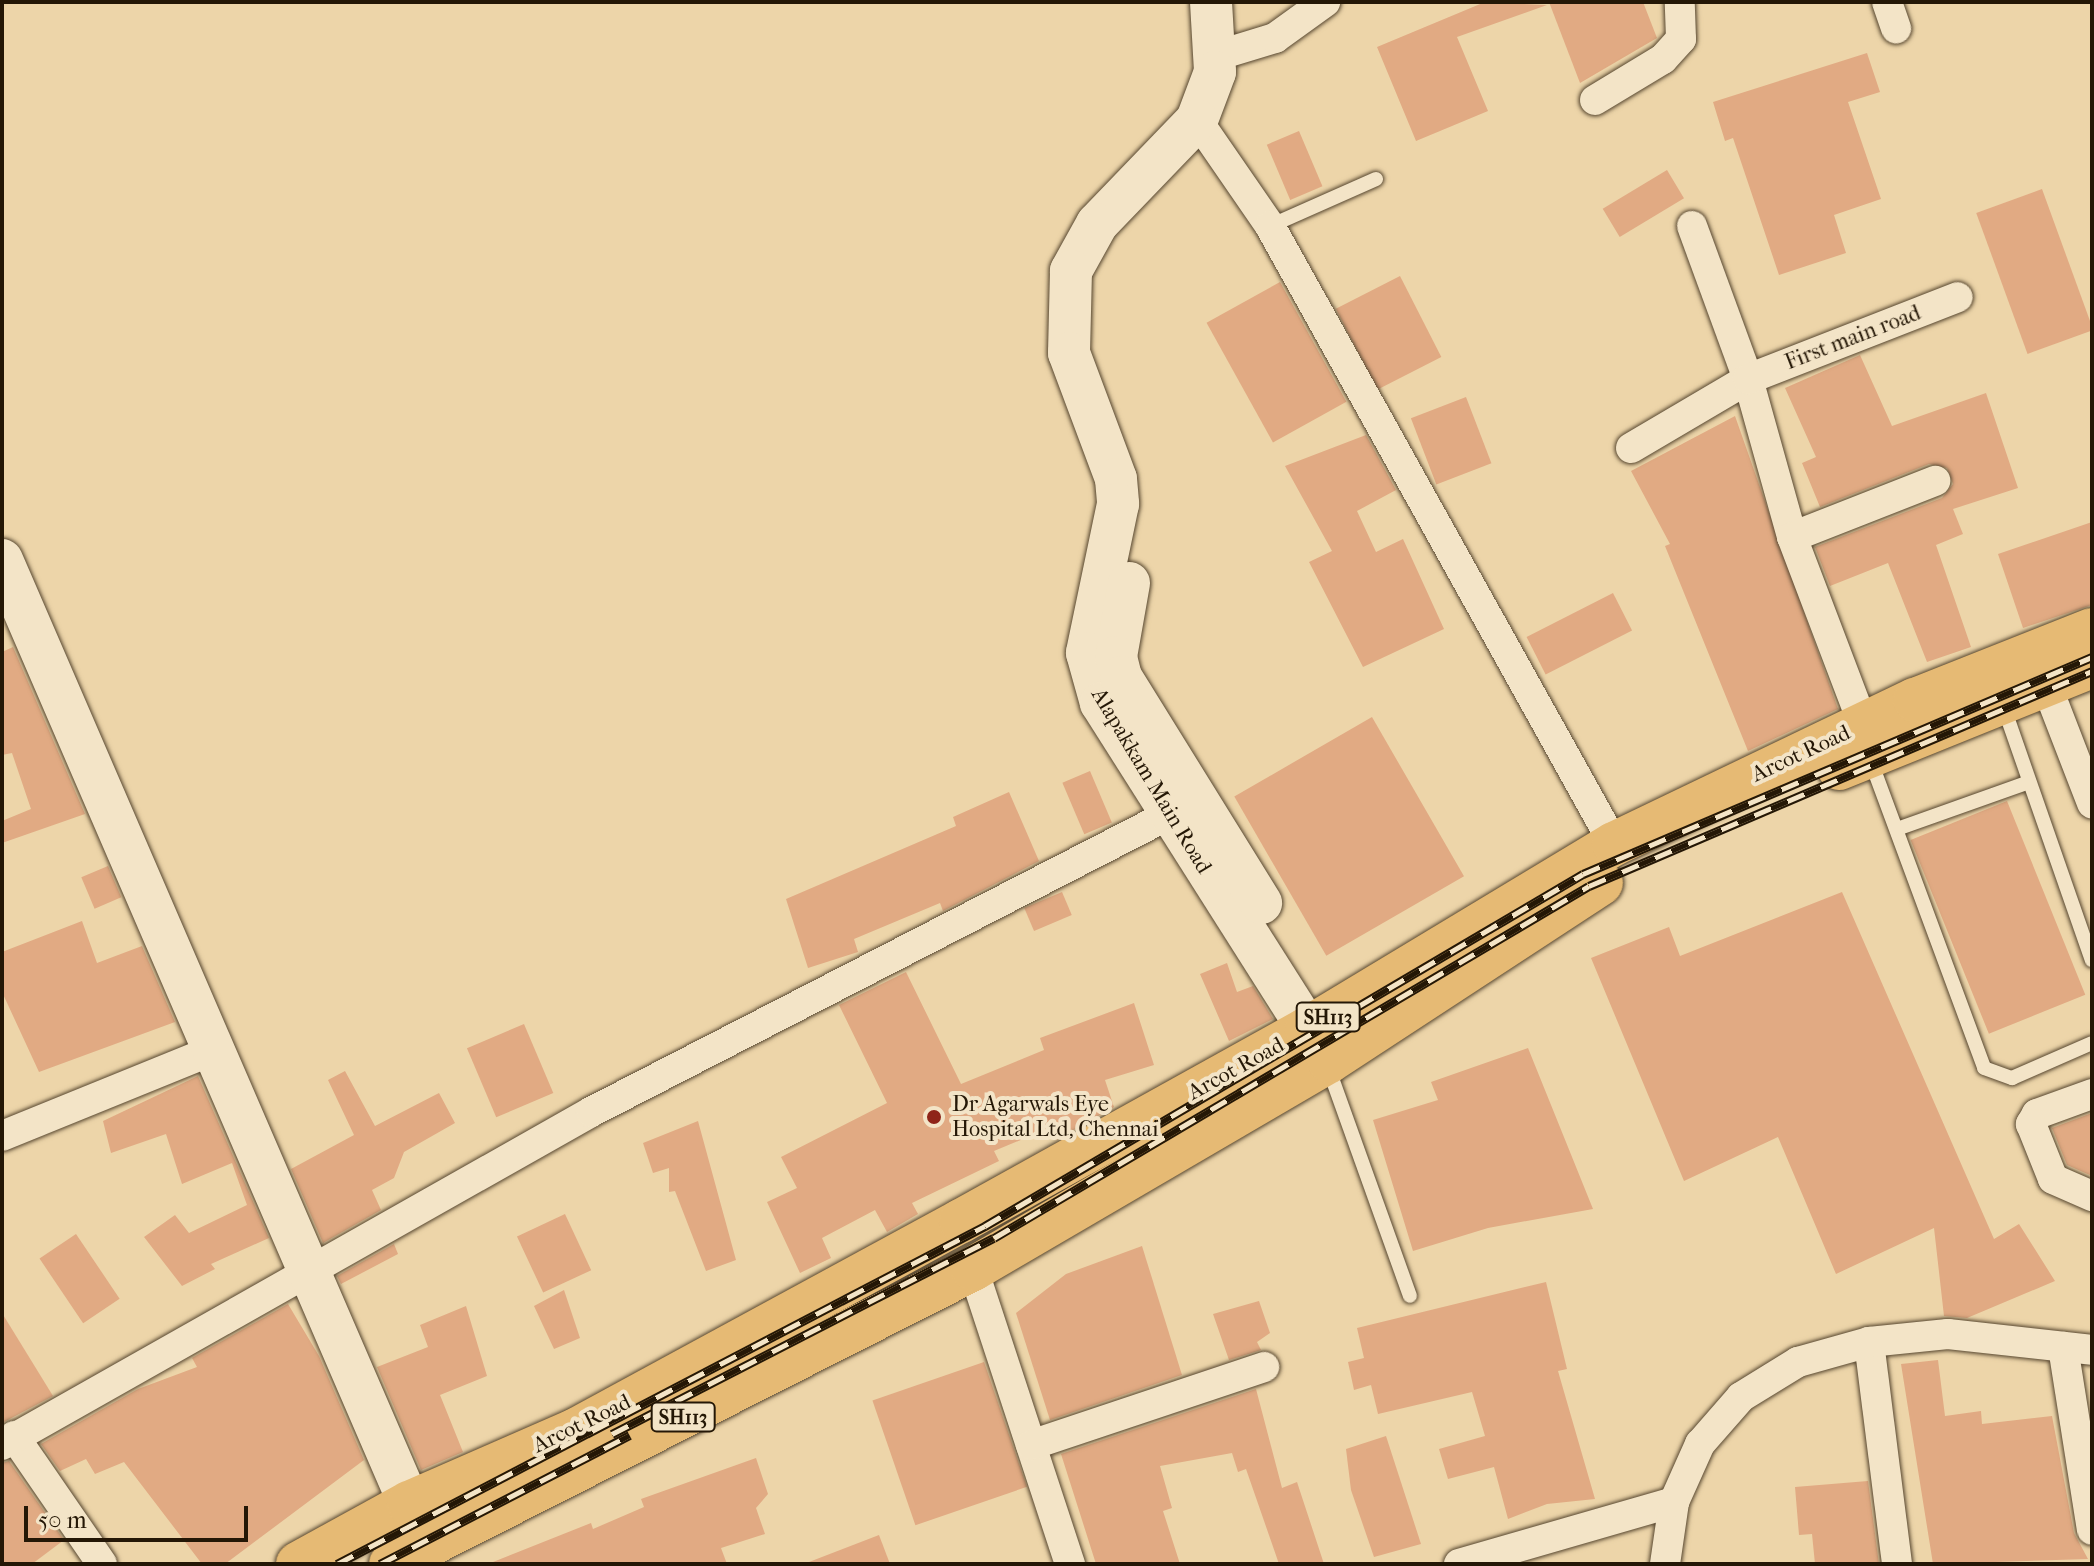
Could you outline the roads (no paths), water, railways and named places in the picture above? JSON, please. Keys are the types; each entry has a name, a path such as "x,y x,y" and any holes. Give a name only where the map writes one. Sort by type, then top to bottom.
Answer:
{"main road":[{"name":"Alapakkam Main Road","path":"1211,2 1228,54"},
{"name":"Alapakkam Main Road","path":"1238,2 1228,54 1210,94 1204,130 1087,238 1071,271 1065,325 1082,393 1116,479 1118,504 1088,638 1089,670 1101,703 1182,808 1330,1038"},
{"path":"2,560 409,1503"},
{"name":"Arcot Road","path":"298,1564 409,1503 576,1430 1330,1038 1608,879 1866,739 2092,630"},
{"name":"Arcot Road","path":"391,1564 449,1551 973,1269 1330,1038 1614,844 1866,739 2001,702 2092,666"}],"street":[{"path":"1228,54 1301,25 1325,2"},
{"path":"1595,100 1663,59 1681,39 1680,2"},
{"path":"1204,130 1270,226 1614,844"},
{"path":"1692,226 1748,379 1792,537 1866,739"},
{"name":"First main road","path":"1631,448 1748,379 1958,297"},
{"path":"1792,537 1935,481"},
{"path":"2046,684 2092,803"},
{"path":"102,1564 8,1440 307,1268 591,1112 1182,808"},
{"path":"2,1136 214,1050"},
{"path":"2092,1094 2037,1114 2031,1124 2053,1179 2092,1196"},
{"path":"973,1269 1070,1564"},
{"path":"1665,1564 1674,1502 1700,1444 1741,1397 1798,1362 1869,1342 1948,1334 2078,1349 2092,1530"},
{"path":"1869,1342 1897,1564"},
{"path":"1031,1445 1264,1367"},
{"path":"1459,1564 1674,1502"}],"lane":[{"path":"1270,226 1376,179"},
{"path":"2001,702 2092,960"},
{"path":"1866,739 1984,1068 2012,1078 2092,1043"},
{"path":"1897,829 2029,782"},
{"path":"1330,1038 1328,1073 1410,1296"}],"railway":[{"path":"337,1564 985,1226 1583,874 2092,657"},
{"path":"612,1434 994,1238 1589,886 2092,671"},
{"path":"380,1564 630,1435"}],"place":[{"name":"Dr Agarwals Eye Hospital Ltd, Chennai","path":"934,1117"}]}
